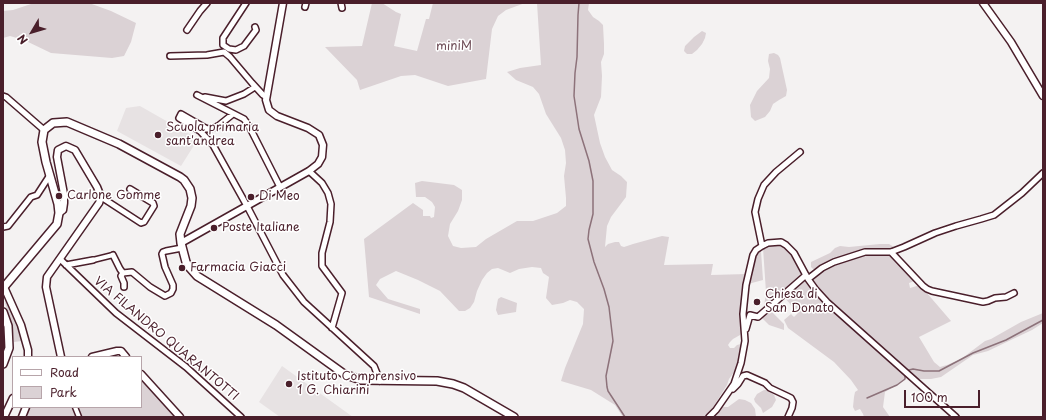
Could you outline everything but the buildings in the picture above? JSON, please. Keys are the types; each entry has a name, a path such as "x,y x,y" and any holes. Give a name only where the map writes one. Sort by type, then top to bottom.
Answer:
{"main road":[{"path":"4,289 56,224 59,213 58,204 42,142 44,130 53,123 67,122 119,144 184,180 191,194 192,202 180,231 181,246 188,267 197,276 276,325 344,374 361,380 437,380 453,384 464,388 514,417"},
{"path":"3,312 8,326 9,348 3,364"}],"street":[{"path":"187,30 207,3"},
{"path":"246,3 223,38 223,45 229,49 236,50 244,46 256,30 255,27"},
{"path":"123,273 132,272 150,287 165,296 168,295 173,289 173,285 165,268 162,254 163,252 181,246 309,171 318,164 322,157 323,145 318,135 308,128 277,116 269,110 266,100 283,3"},
{"path":"983,3 1007,36 1043,96"},
{"path":"170,56 207,55 224,52 263,96 266,97"},
{"path":"255,87 244,94 226,101 199,96 244,119 280,187"},
{"path":"3,96 44,130"},
{"path":"233,114 218,126 207,129 181,114 179,118 200,131 213,145 247,206 283,276 304,302 374,366 380,381"},
{"path":"59,213 63,210 64,194 57,157 58,150 66,146 75,150 97,187 101,197 141,223 144,222 154,206 153,203 130,189"},
{"path":"762,246 755,212 758,198 764,185 776,172 800,152"},
{"path":"309,171 322,183 328,193 331,204 330,222 322,253 322,266 342,293 332,328"},
{"path":"745,332 750,315 758,317 807,277 822,268 834,262 865,252 891,252 935,233 994,215 1043,173"},
{"path":"3,228 8,226 31,197 37,195 50,175"},
{"path":"61,356 46,287 47,277 99,203 101,197"},
{"path":"709,417 716,410 734,384 739,369 746,342 743,314 746,285 753,255 756,250 768,243 781,242 794,253 807,277 827,302 956,417"},
{"path":"891,252 927,289 983,302 995,298 1006,297 1014,292"},
{"path":"66,265 113,255 123,273 121,276 124,287"},
{"name":"VIA FILANDRO QUARANTOTTI","path":"60,259 116,313 186,367 242,417"},
{"path":"4,289 21,326 28,350 28,356"},
{"path":"96,356 117,350 121,351 125,356"},
{"path":"142,375 180,417"},
{"path":"725,396 738,384 742,376 747,375 791,398 793,402 788,417"},
{"path":"4,417 12,400"}],"shaded area":[{"name":"Scuola primaria sant'andrea","path":"140,106 198,139 181,166 117,131 126,108"},
{"name":"Istituto Comprensivo 1 G. Chiarini","path":"282,366 353,417 280,417 259,402"}],"green space":[{"path":"34,3 89,3 111,11 136,23 131,42 124,56 112,58 51,53 24,40 10,36 3,38 3,11 13,10"},
{"name":"miniM","path":"372,3 382,3 401,14 394,46 417,51 426,19 429,19 433,3 525,3 506,10 498,16 492,29 486,79 448,86 415,75 401,76 360,90 357,80 325,47 362,46"},
{"path":"537,3 589,3 588,10 593,17 603,25 604,54 601,62 601,97 594,115 600,143 605,157 612,170 627,182 626,197 611,217 607,226 605,247 608,244 615,242 619,242 621,246 624,247 662,236 669,237 664,265 713,264 711,275 747,274 740,311 742,332 728,345 730,348 734,348 741,344 737,368 707,417 623,417 615,405 591,390 561,381 583,324 584,309 577,302 570,300 552,305 546,298 549,277 543,273 541,268 532,267 519,269 510,273 498,268 492,269 482,280 474,302 470,308 465,311 459,311 440,291 396,271 380,279 376,285 388,299 420,309 420,314 369,297 364,239 413,203 423,210 423,216 430,216 431,218 434,217 435,207 432,202 425,197 416,197 415,183 422,181 454,185 462,190 462,200 458,211 450,224 448,236 453,246 461,248 476,247 486,239 517,221 533,221 557,213 566,206 564,176 566,163 565,150 561,138 546,114 539,94 533,87 516,80 507,72 520,68 541,65"},
{"path":"702,31 706,33 702,44 692,54 687,54 684,51 685,46"},
{"path":"774,53 780,58 787,90 786,96 773,104 765,117 755,121 751,117 750,105 757,91 769,78 769,54"},
{"path":"889,244 894,247 894,249 889,251 868,250 817,269 813,269 811,267 811,262 830,253 835,248 840,246 849,247"},
{"path":"778,245 783,246 788,250 802,273 801,276 765,308 766,292 763,248"},
{"path":"760,249 763,280 748,284 754,261"},
{"path":"887,253 915,281 909,283 910,288 920,285 951,321 919,337 934,362 940,367 961,359 985,341 1021,322 1043,313 1043,323 1032,330 988,351 973,355 941,377 917,379 846,317 823,295 812,280 822,269 863,254"},
{"path":"804,279 830,307 906,376 905,380 885,392 883,407 890,417 864,417 860,409 855,411 853,407 854,397 855,392 858,390 851,380 834,362 788,328 784,320 791,314 794,317 798,313 784,297"},
{"path":"501,297 517,303 516,312 498,315 496,310 497,304 498,299"},
{"path":"6,299 19,326 22,341 14,342 12,325 5,303"},
{"path":"769,309 784,324 784,330 769,325 761,317"},
{"path":"142,379 174,417 28,417 30,408 142,408"},
{"path":"764,390 768,390 774,395 776,400 772,407 763,413 754,399 757,394"},
{"path":"739,399 751,403 755,409 756,417 711,417 720,406 728,407"}],"waterway":[{"path":"579,3 574,96 579,129 589,161 593,181 593,214 588,239 609,307 613,341 606,376 607,387 608,391 625,417"},
{"path":"909,370 939,371 973,353 1006,340 1043,320"},
{"path":"867,398 897,385 905,379 905,375"}],"place":[{"name":"Scuola primaria sant'andrea","path":"158,135"},
{"name":"Carlone Gomme","path":"59,196"},
{"name":"Di Meo","path":"251,197"},
{"name":"Poste Italiane","path":"214,228"},
{"name":"Farmacia Giacci","path":"182,268"},
{"name":"Chiesa di San Donato","path":"757,302"},
{"name":"Istituto Comprensivo 1 G. Chiarini","path":"289,384"}]}
